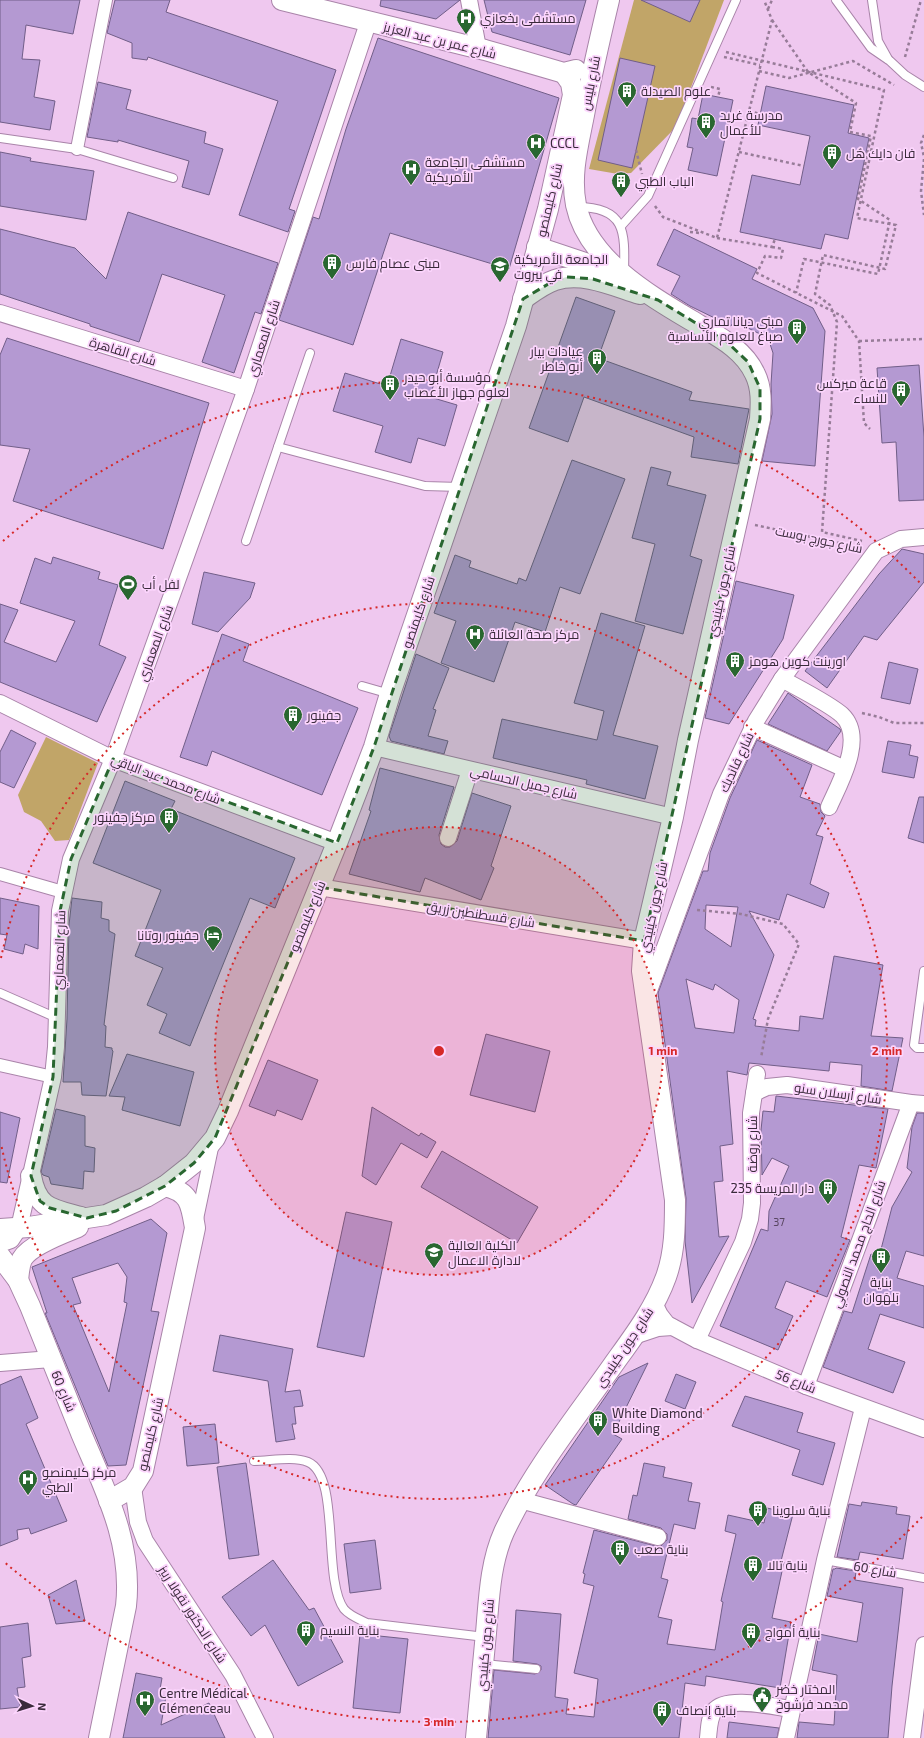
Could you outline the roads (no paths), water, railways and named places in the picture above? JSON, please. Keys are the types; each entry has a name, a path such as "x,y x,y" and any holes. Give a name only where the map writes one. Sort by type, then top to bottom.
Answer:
{"street":[{"path":"77,149 106,0"},
{"name":"شارع عمر بن عبد العزيز","path":"282,0 368,23 482,49 564,73"},
{"path":"469,0 482,49"},
{"path":"475,0 482,49"},
{"name":"شارع بليس","path":"574,166 594,58 609,0"},
{"name":"شارع المعماري","path":"9,1229 31,1176 53,1077 57,1018 59,933 63,892 71,859 110,764 246,389 368,23"},
{"path":"564,73 581,68 594,58"},
{"name":"شارع كليمنصو","path":"9,1229 96,1217 164,1186 194,1163 214,1138 228,1111 335,848 374,747 390,694 461,487 523,299 548,209 573,95 571,83 564,73"},
{"name":"شارع جون كينيدي","path":"476,1738 490,1584 495,1560 504,1534 520,1500 537,1474 634,1336 661,1289 671,1260 675,1229 675,1200 642,971 644,941 673,817 688,740 760,419 760,388 755,374 739,351 658,300 624,276 597,247 585,228 577,207 573,186 574,166"},
{"path":"548,209 577,207"},
{"path":"538,247 624,276"},
{"path":"523,299 555,280 580,277 593,279 658,300"},
{"name":"شارع القاهرة","path":"0,313 246,389"},
{"name":"شارع جورج بوست","path":"873,546 901,539 924,537"},
{"name":"شارع فانديك","path":"646,999 721,794 752,727 782,679 873,546"},
{"path":"782,679 840,713 849,726 852,743 845,769 829,807"},
{"name":"شارع محمد عبد الباقي","path":"0,703 110,764 335,848"},
{"path":"752,727 845,769"},
{"name":"شارع جميل الحسامي","path":"374,747 673,817"},
{"path":"448,838 470,770"},
{"path":"0,874 63,892"},
{"name":"شارع قسطنطين زريق","path":"319,887 644,941"},
{"path":"0,1065 53,1077"},
{"name":"شارع روضة","path":"696,1340 743,1242 750,1219 752,1203 751,1113 757,1074"},
{"name":"شارع أرسلان سنو","path":"754,1093 767,1087 787,1085 917,1103"},
{"name":"شارع الحاج محمد النصولي","path":"806,1386 917,1103"},
{"name":"شارع كليمنصو","path":"109,1501 133,1487 143,1471 214,1138"},
{"path":"31,1176 34,1191 40,1201 50,1208 96,1217"},
{"path":"164,1186 177,1189 184,1194 192,1211 195,1228"},
{"path":"18,1280 19,1268 23,1258 29,1251 43,1242 96,1217"},
{"path":"0,1244 10,1240 9,1229"},
{"name":"شارع 60","path":"0,1256 18,1280 109,1501"},
{"name":"شارع 56","path":"654,1303 663,1320 672,1327 696,1340 806,1386 924,1429"},
{"path":"634,1336 658,1328 672,1327"},
{"path":"0,1363 51,1359"},
{"path":"786,1738 825,1560 863,1408"},
{"name":"شارع الدكتور نقولا ربيز","path":"133,1487 138,1522 145,1541 233,1675 266,1738"},
{"path":"520,1500 658,1537"},
{"path":"99,1738 126,1606 128,1588 127,1564 123,1542 109,1501"},
{"path":"912,1738 923,1655"},
{"path":"708,1738 713,1712 724,1704 736,1702 792,1709"}],"lane":[{"path":"621,226 648,196 736,0"},
{"path":"836,0 871,48 890,61 905,75 924,87"},
{"path":"872,0 878,42 890,61"},
{"path":"0,138 77,149 173,178"},
{"path":"577,207 598,210 609,215 621,226 625,240 624,276"},
{"path":"246,541 310,354"},
{"path":"278,447 425,486 461,487"},
{"path":"362,686 390,694"},
{"path":"924,971 914,1044 917,1048 924,1048"},
{"path":"0,993 57,1018"},
{"path":"254,1461 302,1460 313,1464 318,1469 326,1492 336,1591 345,1610 356,1619 367,1623 485,1636"},
{"name":"شارع 60","path":"825,1560 924,1578"},
{"path":"483,1664 536,1669"}],"place":[{"name":"مستشفى بخعازي","path":"466,35"},
{"name":"علوم الصيدلة","path":"627,108"},
{"name":"مدرسة غريد للأعمال","path":"706,139"},
{"name":"CCCL","path":"536,160"},
{"name":"فان دايك هُل","path":"832,170"},
{"name":"مستشفى الجامعة الأمريكية","path":"411,186"},
{"name":"الباب الطبي","path":"621,198"},
{"name":"مبنى عصام فارس","path":"332,280"},
{"name":"الجامعة الأمريكية في بيروت","path":"500,283"},
{"name":"مبنى ديانا تماري صباغ للعلوم الأساسية","path":"797,345"},
{"name":"عيادات بيار أبو خاطر","path":"597,375"},
{"name":"مؤسسة أبو حيدر لعلوم جهاز الأعصاب","path":"390,401"},
{"name":"قاعة ميركس للنساء","path":"901,407"},
{"name":"لفل أب","path":"128,601"},
{"name":"مركز صحة العائلة","path":"475,651"},
{"name":"اورينت كوين هومز","path":"735,678"},
{"name":"جفينور","path":"293,732"},
{"name":"مركز جفينور","path":"169,834"},
{"name":"جفينور روتانا","path":"213,952"},
{"name":"دار المريسة 235","path":"828,1205"},
{"name":"الكلية العالية لادارة الاعمال","path":"434,1269"},
{"name":"بناية بَلهَوان","path":"881,1274"},
{"name":"White Diamond Building","path":"598,1437"},
{"name":"مركز كليمنصو الطبي","path":"28,1496"},
{"name":"بناية سلوينا","path":"758,1527"},
{"name":"بناية صعب","path":"620,1566"},
{"name":"بناية تالا","path":"753,1582"},
{"name":"بناية النسيم","path":"306,1647"},
{"name":"بناية أمواج","path":"751,1649"},
{"name":"المختار خضر محمد فرشوخ","path":"762,1713"},
{"name":"Centre Médical Clémenceau","path":"145,1717"},
{"name":"بناية إنصاف","path":"662,1727"}]}
